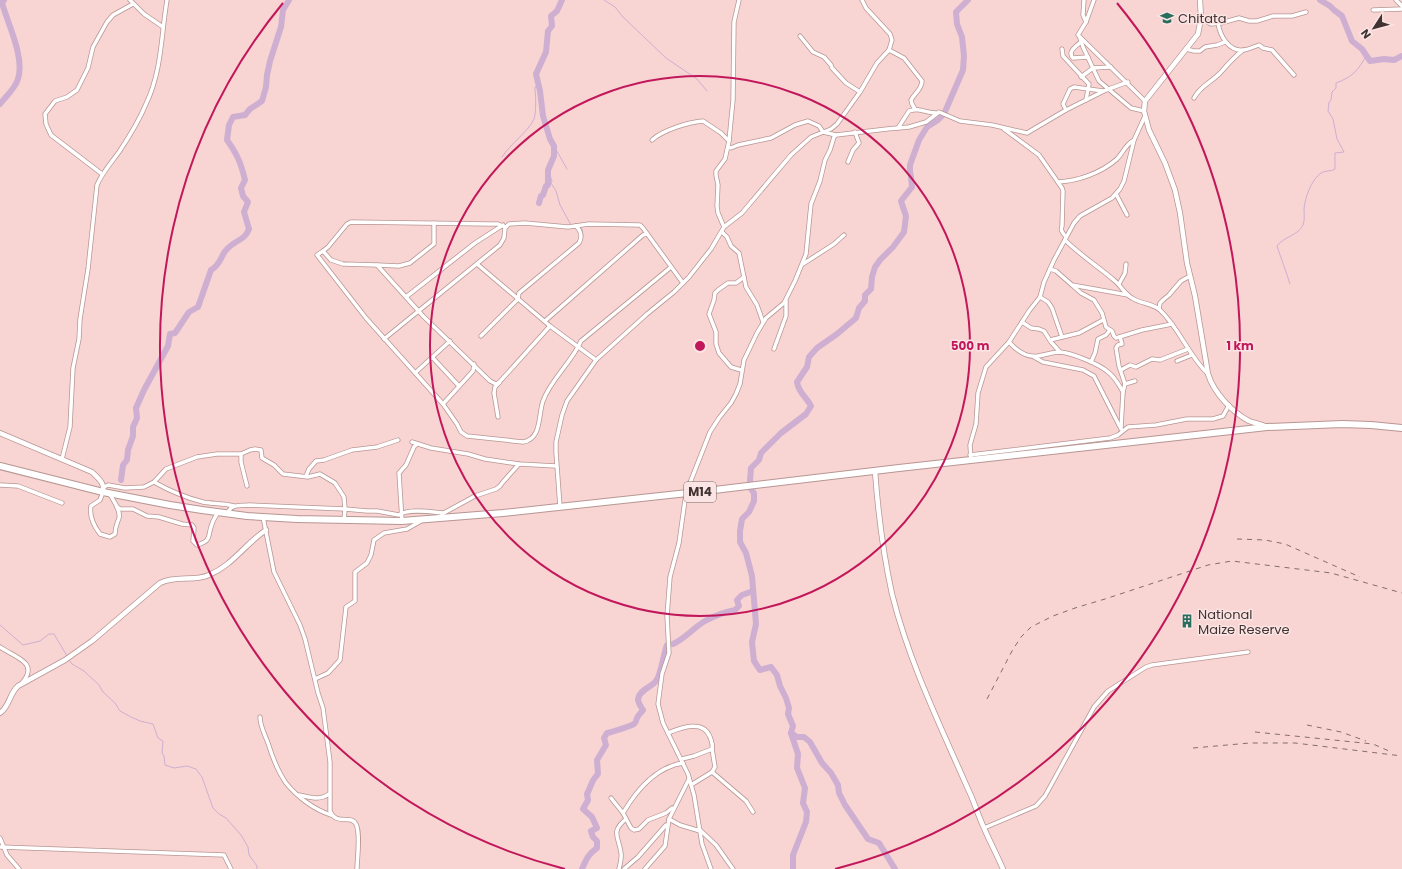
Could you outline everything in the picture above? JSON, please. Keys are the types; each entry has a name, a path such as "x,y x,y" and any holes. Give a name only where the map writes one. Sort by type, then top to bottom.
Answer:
{"highway":[{"name":"M14","path":"0,466 170,505 218,512 263,517 344,521 402,521 560,507 876,471 971,458 1267,427 1342,424 1402,428"}],"street":[{"path":"130,0 144,14 163,27"},
{"path":"62,459 70,426 73,368 79,339 80,314 88,269 97,185 102,174 130,135 151,93 161,54 166,0"},
{"path":"724,227 717,206 718,185 716,171 723,163 729,141 733,100 734,22 739,0"},
{"path":"560,507 556,466 556,442 562,415 567,401 596,360 683,283 700,265 724,227 742,213 791,155 811,137 831,129 837,124 860,92 877,63 889,50 892,40 890,34 866,8 862,0"},
{"path":"1084,0 1083,15 1086,22"},
{"path":"1094,0 1086,22 1078,34 1099,81 1131,108 1144,114 1149,130 1176,190 1190,276 1210,381 1229,405 1249,421 1267,427"},
{"path":"1200,0 1201,15 1198,34 1145,101 1144,114 1134,140 1124,181 1116,194 1080,216 1074,223 1044,282 1040,297 1009,342 991,361 983,375 978,393 976,424 970,446 971,458 1110,438 1118,435 1128,427 1156,425 1186,419 1213,419 1223,416 1229,405"},
{"path":"1396,0 1402,7"},
{"path":"102,174 51,134 46,124 45,114 55,101 77,90 88,68 93,47 108,19 133,4"},
{"path":"1373,10 1402,7"},
{"path":"1201,15 1209,23 1218,23 1239,18 1249,21 1257,21 1273,16 1292,16 1306,12"},
{"path":"1218,23 1219,30 1225,42 1231,47 1237,50 1243,50 1259,45 1263,48 1272,50 1294,74"},
{"path":"800,36 813,52 824,57 846,83 860,92"},
{"path":"1081,40 1128,82 1145,101"},
{"path":"1068,62 1072,57 1071,53 1073,49 1081,40"},
{"path":"1186,49 1200,51 1225,42"},
{"path":"1062,49 1063,56 1089,84 1086,100"},
{"path":"1087,57 1092,49"},
{"path":"889,50 904,58 922,81 919,91 911,100 915,109"},
{"path":"1194,98 1200,89 1221,72 1233,58 1243,50"},
{"path":"1072,57 1087,57"},
{"path":"1081,77 1093,68 1111,67"},
{"path":"898,128 909,111 915,109 924,110 929,113 939,112 960,121 992,124 1003,128 1028,133 1066,110 1103,91 1128,82"},
{"path":"1066,110 1063,104 1070,89 1074,87 1103,91"},
{"path":"823,132 836,135 909,127 928,120 936,113"},
{"path":"652,140 660,133 672,128 703,121 721,133 729,141"},
{"path":"728,147 731,148 738,145 772,138 795,125 808,121 820,126 823,132"},
{"path":"1003,128 1039,155 1058,182 1063,191 1061,229 1066,238 1119,284 1129,296 1159,309 1176,329 1192,355 1208,374"},
{"path":"848,162 853,150 859,143 855,132"},
{"path":"711,869 703,849 689,778 683,761 659,712 658,698 662,674 669,654 667,616 670,576 679,543 686,493 704,446 710,432 736,394 740,384 741,370 746,355 763,322 786,300 802,266 806,254 811,204 820,181 825,160 836,135"},
{"path":"1058,182 1079,178 1100,170 1118,158 1127,145 1134,140"},
{"path":"1116,194 1128,215"},
{"path":"504,226 490,224 349,223 328,246 317,255 366,318 443,404 461,432 467,436 528,442 536,434 542,406 548,391 579,348 581,341 671,267"},
{"path":"323,251 331,260 343,264 399,266 410,263 434,244 434,223"},
{"path":"406,297 475,243 509,224 568,227 589,224 640,225 683,283"},
{"path":"384,338 477,264 502,242 504,226"},
{"path":"481,336 518,299 519,293 580,241 580,230 576,226"},
{"path":"722,232 727,236 731,246 738,253 746,287 757,305 763,322"},
{"path":"545,320 643,235 647,234"},
{"path":"802,266 834,244 844,235"},
{"path":"477,264 545,320 550,326 596,360"},
{"path":"1119,284 1125,273 1126,264"},
{"path":"377,265 418,311 490,381 494,392 498,417"},
{"path":"1050,269 1056,271 1081,293 1094,300 1102,313 1106,327 1112,331 1116,338 1142,330 1172,324"},
{"path":"1159,309 1160,303 1181,281 1190,276"},
{"path":"741,370 731,367 719,353 716,344 716,332 709,314 715,293 728,283 736,283 744,277"},
{"path":"1072,285 1129,296"},
{"path":"1040,297 1048,302 1052,308 1062,337"},
{"path":"774,349 786,316 786,300"},
{"path":"1050,340 1079,333 1099,324 1103,320"},
{"path":"1022,322 1031,328 1039,328 1044,331 1060,352"},
{"path":"494,392 499,383 550,326"},
{"path":"1091,362 1095,353 1098,339 1106,335 1110,330"},
{"path":"1114,444 1121,429 1123,392 1125,384 1116,348 1118,345 1122,344 1120,337"},
{"path":"415,373 450,341"},
{"path":"1009,342 1021,353 1034,356 1044,362 1083,370 1094,376 1121,429"},
{"path":"1121,370 1130,365 1136,367 1152,359 1160,360 1188,349"},
{"path":"1034,356 1060,352 1077,356 1108,371 1123,392"},
{"path":"1177,361 1192,355"},
{"path":"432,357 459,386"},
{"path":"473,363 473,372"},
{"path":"443,404 473,372 479,371 483,373"},
{"path":"490,381 496,384 499,383"},
{"path":"1125,384 1135,381"},
{"path":"0,433 92,472 102,482 105,491 117,507 119,514 119,518 115,526 115,534 110,537 104,536 100,534 96,528 90,510 93,504 100,500 105,491 108,485 125,488 140,488 154,482 166,469 197,457 217,454 241,454 250,450 261,450 262,458 274,465 284,474 306,476 320,474 335,483 344,497 344,521"},
{"path":"306,476 309,468 316,461 324,460 352,450 377,447 398,440"},
{"path":"412,442 485,459 519,464 556,466"},
{"path":"402,521 399,473 406,465 414,447 417,444"},
{"path":"241,454 241,462 247,486"},
{"path":"432,518 475,496 496,489 519,464"},
{"path":"876,471 882,538 893,595 904,636 930,704 1003,869"},
{"path":"154,482 164,488 201,501 224,503 234,506 249,505 345,509 385,511 398,514 402,512 443,513"},
{"path":"0,485 18,486 62,503"},
{"path":"228,513 234,506"},
{"path":"117,507 121,509 134,509 147,516 159,517 182,524 192,525 194,528 193,541 197,545 209,538 212,523 218,512"},
{"path":"263,517 274,572 300,625 308,646 324,715 329,755 329,806 331,815"},
{"path":"315,679 328,674 340,660 346,607 355,601 354,572 367,563 374,540 384,533 407,530 424,519"},
{"path":"0,713 8,706 15,688 21,683 65,660 92,641 160,583 172,579 202,578 211,574 234,560 254,539 266,530"},
{"path":"0,647 21,660 27,666 29,672 21,683"},
{"path":"984,828 1036,806 1040,802 1045,796 1094,707 1108,691 1146,667 1152,665 1248,652"},
{"path":"260,717 261,725 271,753 285,782 298,795 321,811 338,819 352,820 356,824 358,835 357,869"},
{"path":"668,733 681,728 697,726 708,733 712,742 715,767 712,772 691,785"},
{"path":"623,813 636,796 638,790 651,778 671,766 712,749"},
{"path":"712,772 746,801 753,812"},
{"path":"645,869 665,846 668,819 689,778"},
{"path":"298,795 316,798 324,797 329,794"},
{"path":"611,798 623,813 631,828 634,830 638,829 648,820 666,813 674,807"},
{"path":"620,869 622,855 617,841 617,828 626,819"},
{"path":"668,819 680,825 700,830 716,846 733,869"},
{"path":"624,869 638,857 667,824"},
{"path":"0,838 2,847 19,869"},
{"path":"2,847 224,855 231,869"}],"waterway":[{"path":"0,104 15,86 20,71 18,51 2,3 4,0"},
{"path":"121,480 123,465 127,460 128,450 133,436 133,427 137,418 136,408 168,346 170,334 175,333 189,312 198,307 211,270 215,268 225,251 231,245 243,238 249,229 244,212 248,202 243,196 241,188 245,180 238,159 227,140 229,125 233,117 245,115 250,109 262,101 270,61 281,27 283,10 289,0"},
{"path":"539,203 541,196 548,185 548,170 554,156 554,146 550,139 543,116 536,74 546,52 548,31 552,26 551,16 557,11 562,0"},
{"path":"604,0 615,7 623,17 666,58 697,79 707,91"},
{"path":"750,481 751,468 759,460 761,453 781,433 806,414 811,406 799,389 797,382 807,367 809,357 817,348 856,318 859,308 865,301 865,295 871,289 875,267 904,232 906,216 901,201 912,187 910,165 919,140 927,127 944,114 963,70 964,56 962,37 957,24 956,12 968,0"},
{"path":"1320,0 1342,16 1352,41 1362,49 1370,61 1384,59 1394,60 1402,56"},
{"path":"1290,284 1277,246 1301,228 1304,221 1306,200 1311,185 1321,173 1335,169 1335,153 1344,152 1337,139 1333,119 1328,111 1329,102 1331,100 1332,92 1336,88 1336,83 1354,73 1366,56"},
{"path":"502,157 532,124 536,105 535,87 538,85"},
{"path":"554,146 567,169"},
{"path":"548,170 552,181 551,183 556,191 560,205 571,225"},
{"path":"580,228 582,229 583,236"},
{"path":"751,489 754,493 754,501 749,512 742,519 740,542 746,553 752,576 756,624 752,642 754,661 760,670 771,667 777,675 789,708 788,714 793,726 791,733 798,754 797,768 805,788 803,803 807,812 806,822 793,855 793,869"},
{"path":"673,644 712,617 735,610 739,606 737,600 742,595 753,591"},
{"path":"0,625 23,645 40,641 49,634 54,634 67,656"},
{"path":"582,869 589,855 597,848 597,841 593,837 591,831 597,828 592,817 583,809 588,800 587,794 591,784 598,774 597,760 606,745 604,738 607,733 629,726 636,722 637,717 643,710 638,702 639,696 658,678 667,645"},
{"path":"69,660 99,685 103,692 115,703 120,711 140,721 153,724 158,738 163,741 162,753 164,756 165,765 174,768 187,766 196,769 202,777 213,808 226,818 241,835 248,847 249,855 257,866 257,869"},
{"path":"791,733 797,737 804,737 810,742 822,763 831,773 838,785 839,793 845,805 868,839 879,843 895,869"}],"railway":[{"path":"1237,539 1265,540 1285,544 1360,577"},
{"path":"987,699 1012,651 1021,637 1031,627 1053,616 1075,608 1208,565 1232,561 1331,573 1402,593"},
{"path":"1307,725 1341,732 1366,741"},
{"path":"1255,732 1373,744 1389,751"},
{"path":"1193,748 1250,743 1295,743 1402,756"}],"place":[{"name":"Chitata","path":"1167,18"},
{"name":"National Maize Reserve","path":"1187,621"}]}
